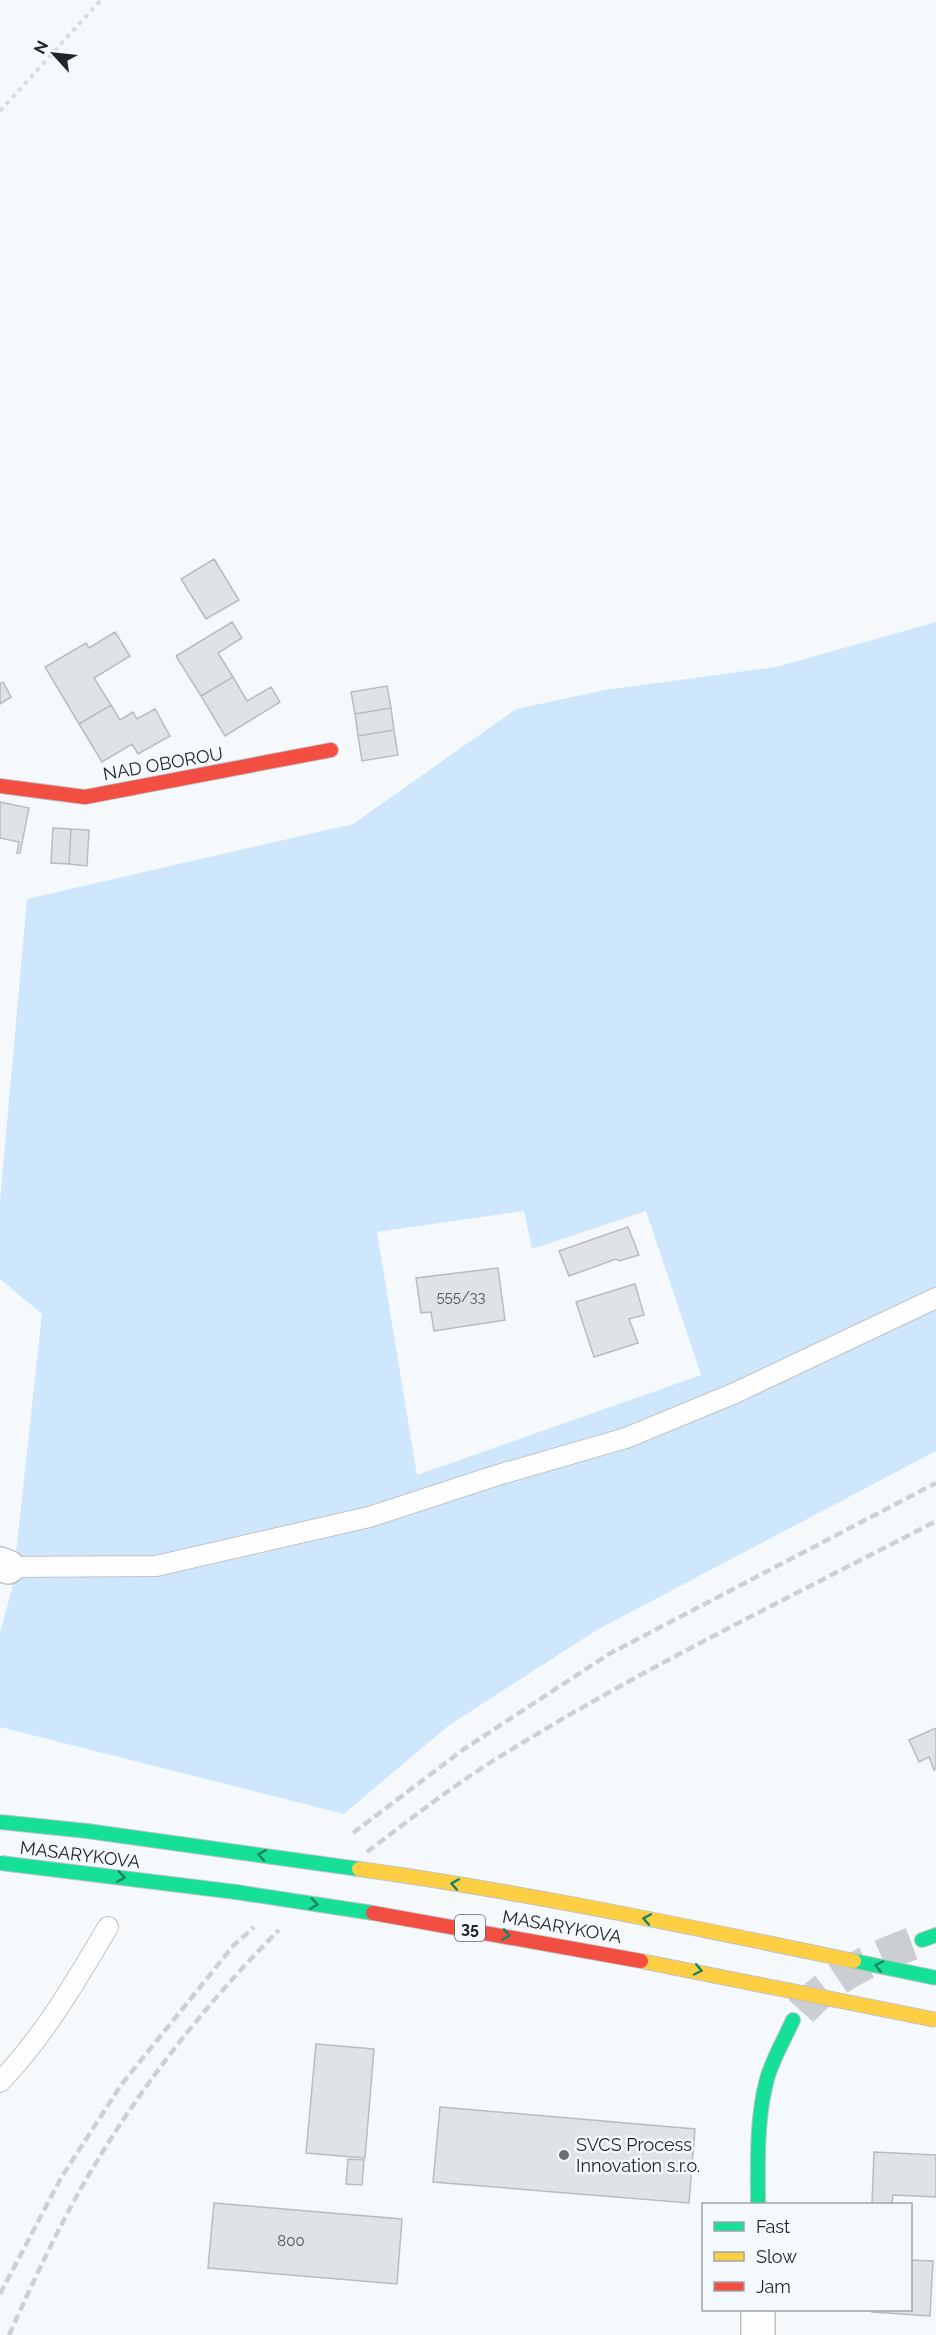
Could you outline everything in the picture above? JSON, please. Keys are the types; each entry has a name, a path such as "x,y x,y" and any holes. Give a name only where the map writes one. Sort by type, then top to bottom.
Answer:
{"main road":[{"name":"NAD OBOROU","path":"0,786 85,796 140,788 331,750"},
{"name":"MASARYKOVA","path":"0,1822 87,1831 410,1876 691,1927 936,1978"},
{"name":"MASARYKOVA","path":"0,1863 404,1916 684,1967 936,2020"},
{"path":"922,1940 936,1935"},
{"path":"758,2203 758,2139 762,2101 773,2062 793,2020"}],"street":[{"path":"758,2311 758,2335"}],"lane":[{"path":"4,1566 156,1566 369,1517 498,1475 626,1438 735,1394 936,1298"},
{"path":"0,2082 46,2028 69,1994 108,1927"}],"path":[{"path":"0,111 101,0"}],"shaded area":[{"path":"936,622 936,1451 595,1631 448,1726 344,1814 0,1727 0,1632 12,1589 42,1314 0,1279 0,1201 27,899 353,824 516,709 605,690 776,667","holes":["524,1211 532,1249 646,1211 701,1375 417,1475 377,1232"]}],"building":[{"path":"214,559 239,600 206,619 181,579"},
{"path":"232,622 242,638 218,653 233,677 201,696 176,656"},
{"path":"115,632 130,656 94,678 111,705 79,724 45,667 86,643 89,648"},
{"path":"233,677 247,701 271,687 280,702 225,736 201,696"},
{"path":"3,682 11,697 0,704 0,684"},
{"path":"387,686 391,708 355,714 351,692"},
{"path":"111,705 120,720 133,712 137,719 155,709 170,736 138,754 132,744 102,762 79,724"},
{"path":"391,708 394,730 358,736 355,714"},
{"path":"394,730 398,755 362,761 358,736"},
{"path":"0,802 29,808 20,853 17,853 19,842 0,838"},
{"path":"53,828 71,829 69,864 51,863"},
{"path":"71,829 89,830 87,866 69,864"},
{"path":"628,1227 639,1255 619,1261 616,1259 569,1276 559,1251"},
{"path":"498,1268 505,1320 434,1331 431,1312 421,1313 416,1278"},
{"path":"635,1284 644,1315 629,1319 638,1343 594,1357 576,1302"},
{"path":"936,1728 936,1769 934,1770 929,1757 919,1762 909,1740"},
{"path":"316,2044 374,2049 365,2158 306,2153"},
{"name":"SVCS Process Innovation s.r.o.","path":"440,2107 695,2129 689,2203 433,2182"},
{"path":"874,2152 936,2155 936,2197 893,2195 892,2203 872,2203"},
{"path":"348,2159 364,2160 362,2185 346,2184"},
{"path":"214,2203 402,2219 397,2284 208,2268"},
{"path":"912,2260 933,2261 930,2316 872,2312 912,2311"}],"tunnel":[{"path":"801,2011 842,1976 873,1960 922,1940"}],"railway":[{"path":"353,1833 464,1749 609,1654 936,1483"},
{"path":"367,1852 469,1777 557,1722 718,1634 936,1521"},
{"path":"0,2294 61,2178 121,2085 234,1945 254,1927"},
{"path":"9,2335 74,2202 126,2115 198,2019 279,1930"}],"traffic: fast":[{"path":"0,1822 87,1831 359,1869"},
{"path":"0,1863 236,1892 373,1913"},
{"path":"922,1940 936,1935"},
{"path":"854,1961 936,1978"},
{"path":"758,2203 758,2142 763,2094 772,2064 793,2020"}],"traffic: jam":[{"path":"0,786 85,797 331,750"},
{"path":"373,1913 641,1961"}],"traffic: slow":[{"path":"359,1869 545,1899 854,1961"},
{"path":"641,1961 936,2020"}],"place":[{"name":"SVCS Process Innovation s.r.o.","path":"564,2155"}]}
